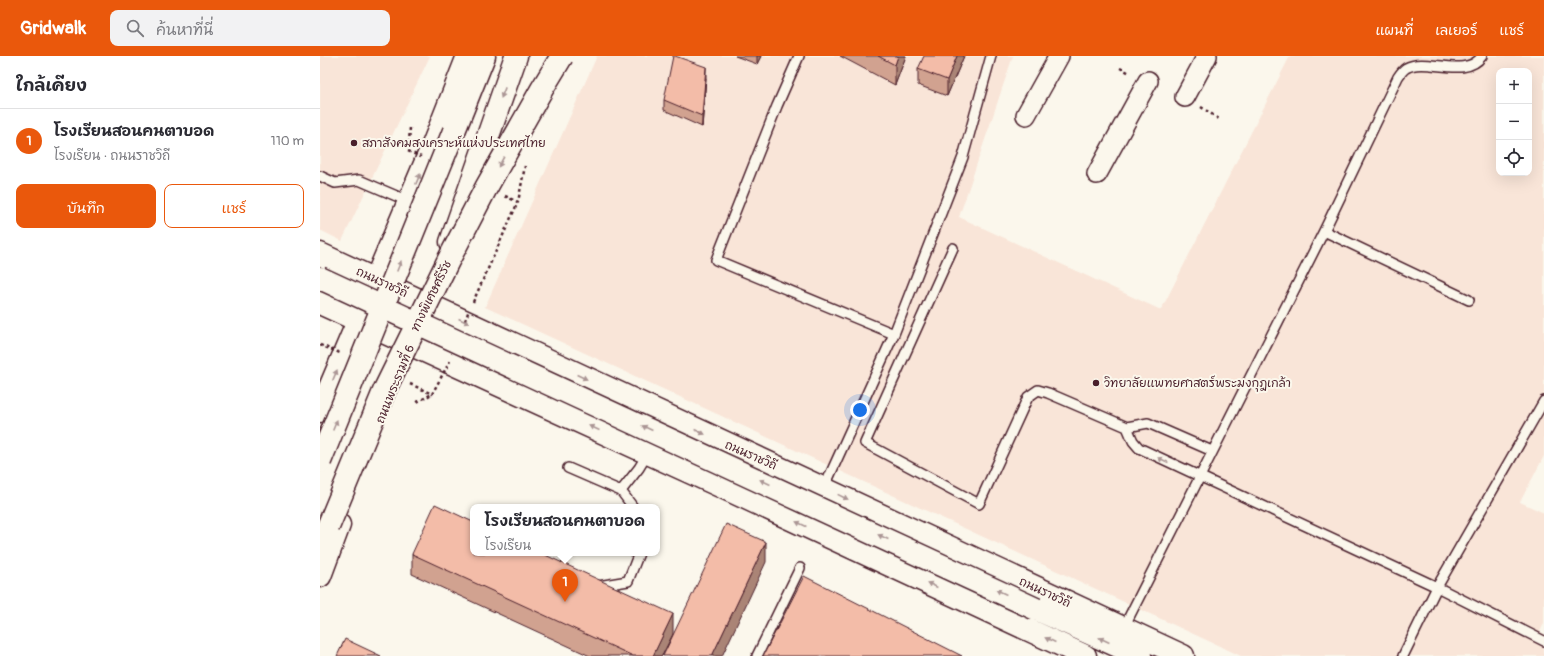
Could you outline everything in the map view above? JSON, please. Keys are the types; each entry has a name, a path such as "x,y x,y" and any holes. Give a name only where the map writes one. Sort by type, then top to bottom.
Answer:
{"main road":[{"path":"320,411 468,56"},
{"path":"320,461 484,56"},
{"name":"ถนนพระรามที่ 6","path":"320,576 411,345 429,305 516,56"},
{"name":"ทางพิเศษศรีรัช","path":"320,547 388,382 486,188 562,56"},
{"name":"ถนนราชวิถี","path":"320,254 1183,656"},
{"path":"320,278 1140,656"},
{"path":"320,303 720,486 1085,656"},
{"path":"720,486 734,448"}],"street":[{"path":"1026,115 1059,56"},
{"path":"1185,97 1208,56"},
{"path":"1097,174 1148,81"}],"lane":[{"path":"799,56 777,106 716,260 894,334"},
{"path":"824,488 894,334 963,157 991,56"},
{"path":"1123,629 1212,450 1324,231 1398,77 1406,67 1418,59 1461,66 1479,61 1482,56"},
{"path":"320,176 335,183 359,180 408,201"},
{"path":"1324,231 1469,300"},
{"path":"953,248 865,443 979,504 1028,397 1038,390 1127,427 1148,423 1212,450"},
{"path":"1403,656 1437,587 1544,401"},
{"path":"1127,427 1133,441 1139,448 1437,587 1544,641"},
{"path":"621,491 639,468 648,453"},
{"path":"568,468 621,491 631,504"},
{"path":"589,585 597,587 628,581 638,556"},
{"path":"757,656 800,568"}],"path":[{"path":"410,127 408,151 422,158"},
{"path":"474,301 518,202 526,159"},
{"path":"504,196 518,202"},
{"path":"417,402 432,394 450,361"}],"shaded area":[{"name":"สภาสังคมสงเคราะห์แห่งประเทศไทย","path":"320,56 430,56 342,241 320,230"},
{"name":"วิทยาลัยแพทยศาสตร์พระมงกุฎเกล้า","path":"597,56 1013,56 959,217 1161,310 1290,56 1544,56 1544,456 1520,502 1544,513 1544,623 1540,632 1544,634 1544,656 1241,656 485,307"}],"building":[{"path":"673,56 706,67 702,116 664,100"},
{"path":"878,56 898,56 895,65"},
{"path":"924,56 957,56 947,80 918,69"},
{"path":"435,504 470,521 470,556 547,556 673,614 653,656 633,656 412,554"},
{"path":"726,524 766,542 712,656 663,656"},
{"path":"804,576 962,656 763,656"},
{"path":"345,639 381,656 337,656"}],"place":[{"name":"สภาสังคมสงเคราะห์แห่งประเทศไทย","path":"354,143"},
{"name":"วิทยาลัยแพทยศาสตร์พระมงกุฎเกล้า","path":"1096,383"},
{"name":"โรงเรียนสอนคนตาบอด","path":"565,602"}]}
